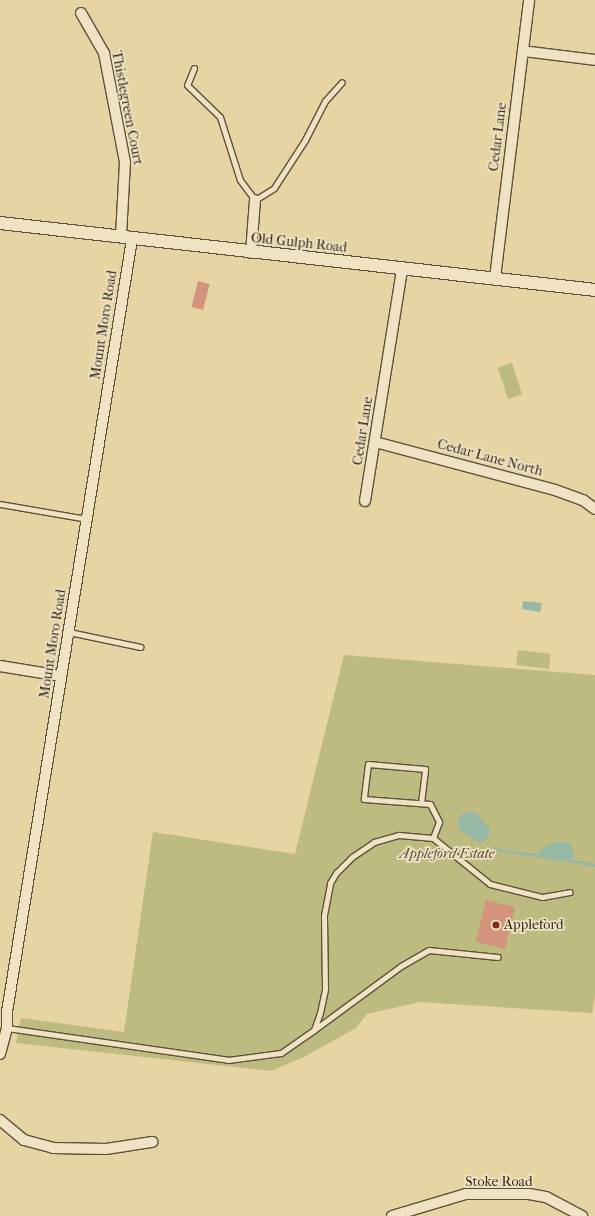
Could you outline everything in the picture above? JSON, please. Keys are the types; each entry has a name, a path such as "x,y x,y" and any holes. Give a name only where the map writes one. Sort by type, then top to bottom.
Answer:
{"street":[{"name":"Cedar Lane","path":"495,278 529,0"},
{"name":"Thistlegreen Court","path":"81,13 104,53 125,162 126,238"},
{"path":"523,51 595,60"},
{"path":"251,253 255,200"},
{"name":"Old Gulph Road","path":"0,223 251,253 402,270 495,278 595,290"},
{"name":"Mount Moro Road","path":"0,1054 7,1028 7,1012 87,519 126,238"},
{"name":"Cedar Lane","path":"365,501 402,270"},
{"name":"Cedar Lane North","path":"375,442 555,490 582,500 595,510"},
{"path":"0,666 61,676"},
{"path":"0,1120 24,1140 53,1148 106,1149 152,1142"},
{"name":"Stoke Road","path":"413,1213 466,1194 529,1194 546,1197 582,1216"},
{"path":"392,1216 413,1213"}],"lane":[{"path":"194,68 187,85 220,117 240,180 255,200 274,188 305,140 325,101 342,82"},
{"path":"0,504 87,519"},
{"path":"69,632 140,648"},
{"path":"421,803 425,769 368,764 364,799 430,804 439,822 433,838"},
{"path":"314,1030 325,989 324,915 330,883 336,873 352,857 374,842 399,835 433,838 490,884 542,897 570,892"},
{"path":"7,1028 228,1060 281,1053 401,966 429,950 498,957"}],"green space":[{"path":"512,363 522,394 508,399 498,368"},
{"path":"518,650 551,654 549,669 516,665"},
{"name":"Appleford Estate","path":"344,655 595,675 595,994 592,1013 420,1002 367,1014 356,1028 304,1057 271,1071 16,1043 21,1018 124,1032 153,832 295,854"}],"shaded area":[{"path":"523,601 542,603 540,612 522,609"},
{"path":"468,811 477,814 490,829 489,836 481,843 460,830 457,821 462,814"},
{"path":"557,841 571,844 574,855 572,860 553,861 541,856 540,850"}],"building":[{"path":"198,281 210,284 203,310 191,307"},
{"name":"Appleford","path":"486,900 515,907 505,949 476,942"}],"waterway":[{"path":"494,849 544,856"},
{"path":"567,860 595,865"}],"place":[{"name":"Appleford","path":"496,925"}]}
